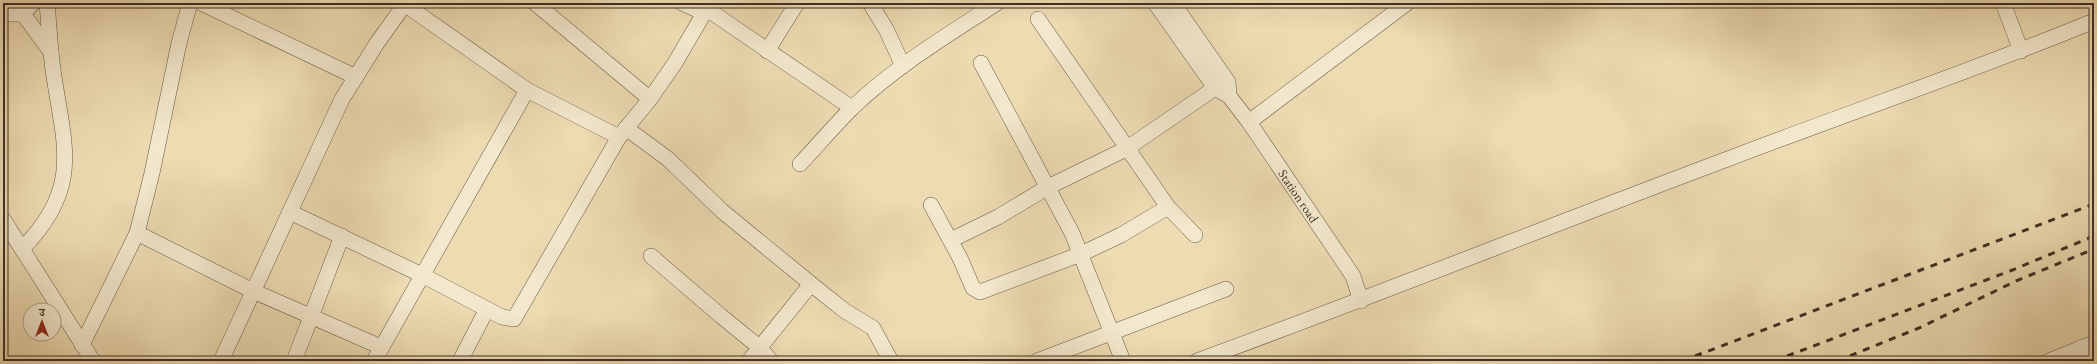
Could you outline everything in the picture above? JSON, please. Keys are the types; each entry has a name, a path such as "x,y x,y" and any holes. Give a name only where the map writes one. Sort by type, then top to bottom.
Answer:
{"street":[{"path":"3,14 23,14 33,3"},
{"path":"22,249 39,232 54,209 63,184 66,159 63,126 51,53 46,3"},
{"path":"82,345 137,234 152,173 178,43 190,3"},
{"path":"201,3 356,77"},
{"path":"535,3 650,99"},
{"path":"682,3 707,8 767,51 852,108"},
{"path":"767,51 797,3"},
{"path":"870,3 886,29 903,66"},
{"name":"Station road","path":"1155,3 1215,88 1229,96 1249,122 1353,276 1361,301"},
{"name":"Station road","path":"1173,3 1228,82 1229,96"},
{"path":"1249,122 1407,3"},
{"path":"2003,3 2021,51"},
{"path":"221,361 342,99 404,4 527,90 622,132 668,159 722,211 845,311 873,328 891,361"},
{"path":"800,164 852,108 903,66 993,4"},
{"path":"290,212 422,275 509,319 514,319 622,132 650,99 675,63 707,8"},
{"path":"23,14 51,53"},
{"path":"1038,19 1126,149 1168,207 1180,222 1195,234"},
{"path":"1197,361 1361,301 1733,157 2021,51 2094,21"},
{"path":"981,63 1048,187 1081,254 1123,361"},
{"path":"951,240 998,217 1048,187 1126,149 1215,88"},
{"path":"374,361 527,90"},
{"path":"931,205 951,240 973,288 980,292 1081,254 1121,235 1168,207"},
{"path":"3,219 93,361"},
{"path":"137,234 253,291 381,347"},
{"path":"294,361 312,318 342,236"},
{"path":"651,256 759,348 771,361"},
{"path":"749,361 811,284"},
{"path":"1037,361 1226,289"},
{"path":"460,361 487,308"},
{"path":"2049,361 2088,350"}],"railway":[{"path":"1682,361 2094,204"},
{"path":"1774,361 2010,271 2094,236"},
{"path":"1837,361 1919,328 2016,281 2094,249"}]}
